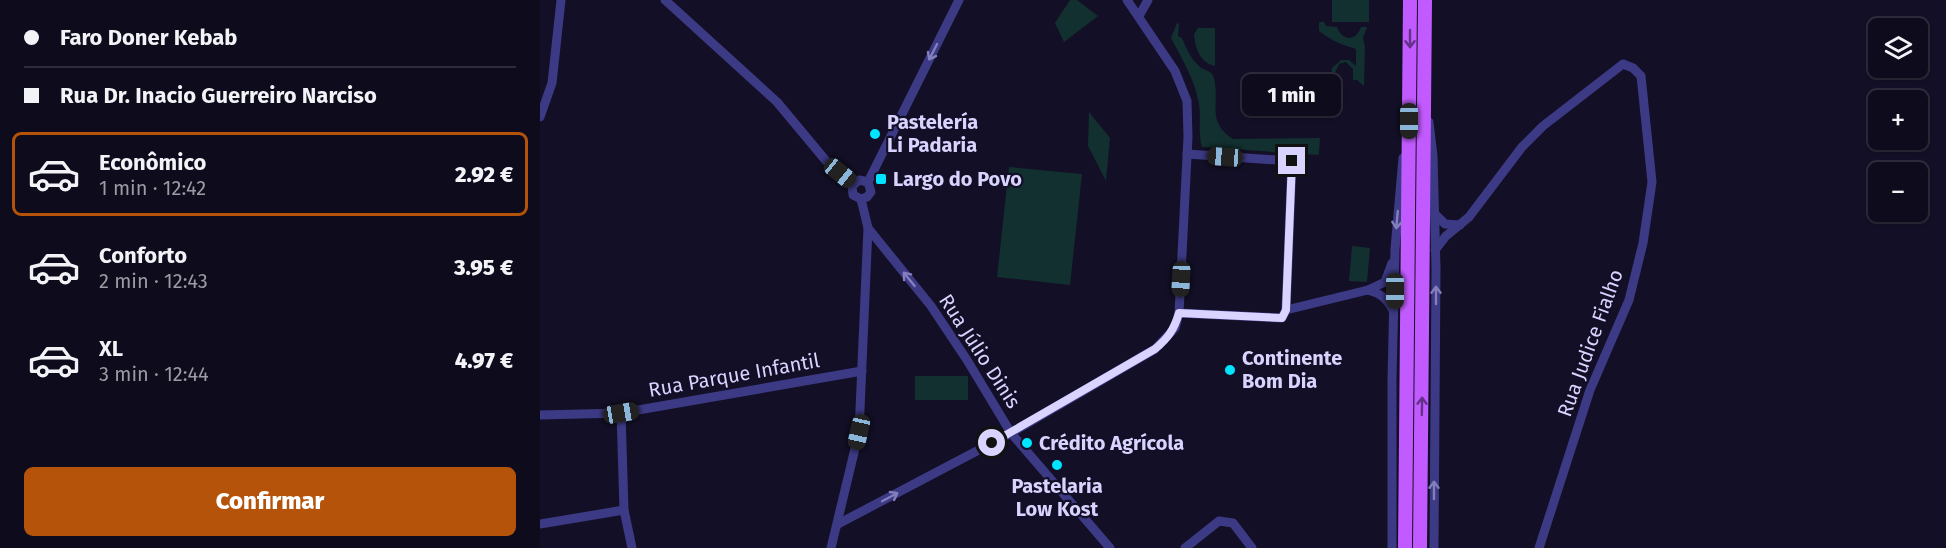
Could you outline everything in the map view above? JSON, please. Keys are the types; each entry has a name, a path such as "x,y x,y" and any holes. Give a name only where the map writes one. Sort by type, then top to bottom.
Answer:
{"main road":[{"path":"1405,548 1410,0"},
{"path":"1420,548 1425,0"}],"street":[{"path":"540,117 552,83 561,0"},
{"path":"665,0 777,102 826,162 853,183"},
{"path":"853,183 852,192 855,197 861,199 867,197 871,192 868,182 959,0"},
{"path":"838,524 1011,433 1155,349 1168,338 1175,328 1179,313 1187,154 1187,101 1175,70 1127,0"},
{"path":"1139,16 1148,0"},
{"name":"Rua Judice Fialho","path":"1435,250 1446,236 1469,217 1522,147 1543,126 1623,64 1633,68 1641,76 1652,182 1643,243 1629,300 1590,390 1539,548"},
{"path":"1424,75 1433,156 1435,250 1434,548"},
{"path":"1392,548 1395,249 1410,78"},
{"path":"1179,313 1282,318 1286,310 1292,161 1187,154"},
{"path":"853,183 859,180 868,182"},
{"path":"831,548 859,432 868,256 868,228 861,199"},
{"path":"1434,213 1445,224 1460,225"},
{"name":"Rua Júlio Dinis","path":"868,228 931,306 1011,433 1110,548"},
{"path":"1286,310 1368,290 1385,282 1395,249"},
{"path":"1368,290 1380,293 1395,312"},
{"name":"Rua Parque Infantil","path":"540,415 621,413 862,371"},
{"path":"621,413 624,510 632,548"},
{"path":"540,524 624,510"},
{"path":"1185,548 1219,521 1233,524 1252,548"}],"green space":[{"path":"1070,0 1077,0 1098,16 1064,42 1055,23"},
{"path":"1332,0 1369,0 1369,22 1332,22"},
{"path":"1319,22 1324,22 1326,26 1337,27 1342,35 1349,38 1356,35 1361,27 1367,27 1363,38 1365,47 1364,86 1357,80 1353,80 1353,69 1346,62 1339,64 1335,80 1331,80 1332,68 1341,60 1349,60 1356,66 1356,49 1337,42 1319,31"},
{"path":"1177,23 1179,24 1178,36 1182,38 1191,57 1200,67 1213,75 1217,119 1219,126 1225,132 1233,139 1320,138 1318,155 1202,147 1197,95 1188,70 1171,38"},
{"path":"1198,28 1215,28 1215,66 1206,62 1197,49 1194,34"},
{"path":"1089,112 1110,138 1106,181 1088,146"},
{"path":"1009,167 1082,174 1070,285 997,277"},
{"path":"1352,246 1370,248 1367,282 1349,281"},
{"path":"915,376 968,376 968,400 915,400"}],"place":[{"name":"Pastelería Li Padaria","path":"875,134"},
{"name":"Largo do Povo","path":"881,179"},
{"name":"Continente Bom Dia","path":"1230,370"},
{"name":"Crédito Agrícola","path":"1027,443"},
{"name":"Pastelaria Low Kost","path":"1057,465"}],"route":[{"path":"992,443 1155,349 1168,338 1175,328 1179,313 1282,318 1286,310 1292,161"}]}
